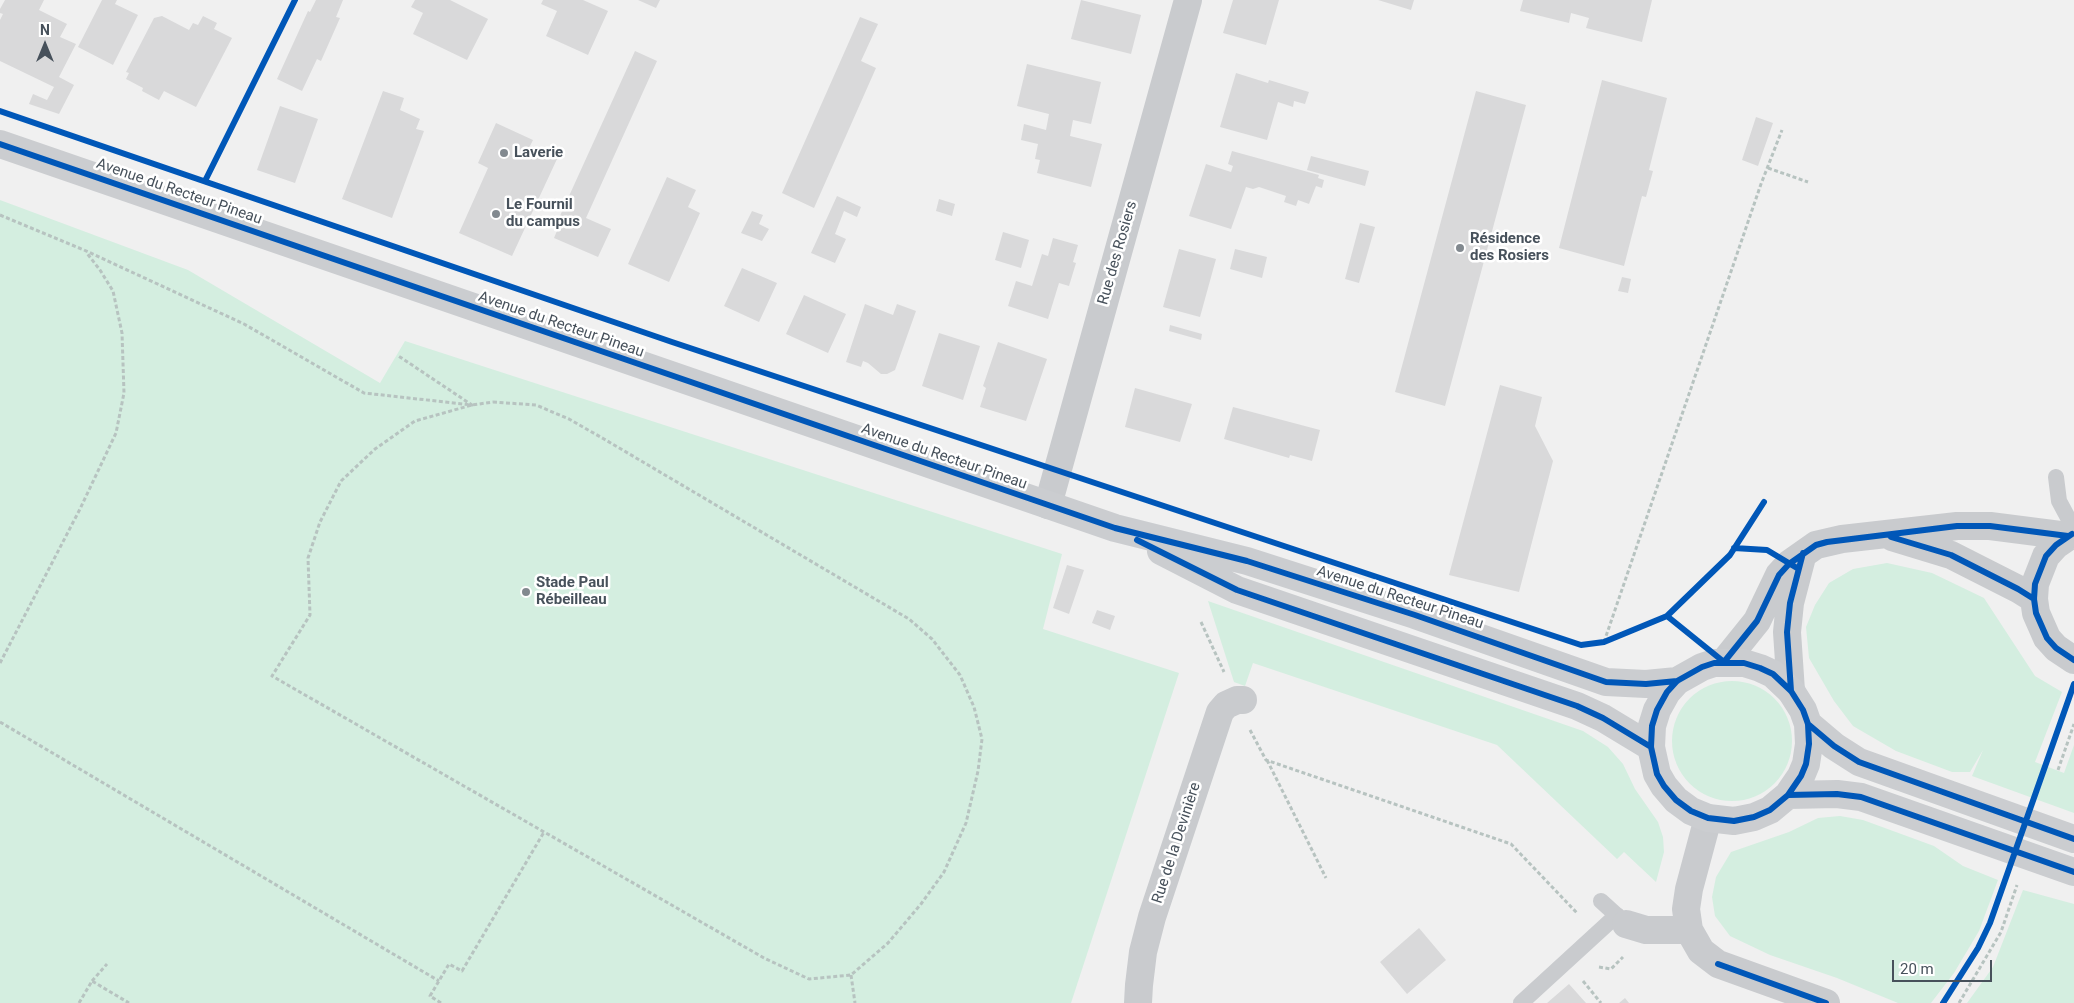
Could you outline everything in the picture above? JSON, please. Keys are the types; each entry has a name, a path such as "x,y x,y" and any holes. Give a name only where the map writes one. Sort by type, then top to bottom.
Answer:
{"main road":[{"name":"Avenue du Recteur Pineau","path":"0,144 1115,528 1256,564 1415,614 1606,682 1646,684 1677,681"},
{"name":"Avenue du Recteur Pineau","path":"1115,528 1237,590 1577,706 1603,718 1650,747"},
{"name":"Avenue du Recteur Pineau","path":"1724,662 1744,663 1760,668 1772,674 1791,691 1803,710 1808,724 1810,744 1806,764 1801,776 1788,795 1770,810 1754,817 1734,821 1708,818 1691,811 1676,800 1657,774 1650,747 1652,726 1657,710 1667,692 1677,681 1702,667 1724,662"},
{"name":"Avenue du Recteur Pineau","path":"1808,724 1834,746 1859,762 2074,839"},
{"path":"1788,795 1837,794 1861,798 2074,872"}],"street":[{"name":"Rue des Rosiers","path":"1048,505 1188,0"},
{"path":"1724,662 1757,621 1779,575 1789,564 1816,545 1939,527 1990,526 2072,533"},
{"path":"2072,533 2046,556 2035,584 2034,599 2038,620 2047,638 2056,648 2074,660"},
{"path":"1886,536 1951,555 2018,588 2034,599"},
{"path":"1791,691 1787,632 1790,603 1803,553"},
{"name":"Rue de la Devinière","path":"1138,1003 1143,952 1152,917 1220,712 1226,705 1240,700"},
{"path":"1708,818 1689,889 1686,909 1689,930 1701,950 1718,964 1826,1003"},
{"path":"1621,920 1646,930 1689,930"}],"lane":[{"path":"2056,478 2059,501 2072,533"},
{"path":"1521,1003 1596,933 1621,920 1601,901"}],"path":[{"path":"1604,642 1782,130"},
{"path":"1768,168 1808,182"},
{"path":"0,215 84,250 244,324 364,393 472,405"},
{"path":"0,663 80,509 116,433 123,401 122,333 113,291 100,270 84,250"},
{"path":"397,355 472,405"},
{"path":"493,402 536,405 569,419 909,619 932,639 960,675 974,707 982,739 978,771 966,823 944,872 921,904 888,943 851,975 809,979 801,976 764,958 544,832 272,676 310,614 308,558 320,522 341,481 375,449 415,420 472,405 493,402"},
{"path":"1201,622 1240,700 1266,760 1326,878"},
{"path":"1596,643 1613,638"},
{"path":"0,722 439,981"},
{"path":"2058,770 2074,724"},
{"path":"1266,760 1511,844 1596,933"},
{"path":"441,1003 430,996 449,964 462,971 544,832"},
{"path":"1958,1003 2001,932 2018,885"},
{"path":"79,1003 92,981 107,964"},
{"path":"851,975 855,1003"},
{"path":"92,981 129,1003"}],"green space":[{"name":"Stade Paul Rébeilleau","path":"0,200 188,270 380,383 405,341 1062,554 1043,629 1179,673 1071,1003 0,1003"},
{"path":"1887,563 1932,573 1984,598 2035,676 2062,692 2035,762 2064,773 2074,745 2074,813 1972,776 1983,750 1970,772 1952,772 1896,751 1853,726 1834,701 1809,658 1806,627 1815,605 1829,583 1853,569"},
{"path":"1208,601 1583,731 1608,747 1623,764 1635,789 1658,822 1663,837 1664,852 1656,882 1624,852 1617,859 1497,745 1253,663 1245,686 1234,682"},
{"path":"1732,681 1744,682 1755,686 1765,691 1774,699 1782,708 1787,718 1791,729 1791,753 1787,764 1782,774 1774,783 1765,791 1755,796 1744,800 1732,801 1720,800 1709,796 1699,791 1690,783 1682,774 1677,764 1673,753 1672,741 1673,729 1677,718 1682,708 1690,699 1699,691 1709,686 1720,682"},
{"path":"1840,816 1863,820 1934,846 1963,866 1998,880 1979,931 1954,973 1931,1003 1898,1003 1837,978 1770,955 1730,936 1715,916 1712,897 1716,877 1731,852 1789,832 1818,818"},
{"path":"2023,890 2074,904 2074,1003 1967,1003 1993,967"}],"building":[{"path":"5,0 44,0 39,10 67,24 60,37 76,44 59,77 74,85 59,114 29,104 33,94 47,100 54,87 0,61 0,20 3,14 0,13 0,9"},
{"path":"102,0 117,0 115,4 138,15 113,65 78,47"},
{"path":"316,0 343,0 336,17 340,18 321,61 317,59 302,91 277,79 308,11 310,12"},
{"path":"415,0 450,0 488,19 467,60 413,34 423,13 411,7"},
{"path":"543,0 583,0 608,11 588,55 546,36 557,11 541,4"},
{"path":"638,0 660,0 656,8"},
{"path":"1081,0 1141,15 1131,54 1071,39"},
{"path":"1233,0 1279,0 1266,45 1223,33"},
{"path":"1378,0 1414,0 1411,10"},
{"path":"1523,0 1652,0 1642,42 1586,28 1589,18 1571,13 1569,23 1520,11"},
{"path":"162,16 189,30 193,23 198,25 203,16 217,23 214,29 232,38 196,107 164,91 159,100 142,91 143,88 126,79 129,73 126,72 154,18"},
{"path":"860,17 878,24 861,61 876,68 814,208 782,193"},
{"path":"635,51 657,61 586,218 611,229 598,257 554,238 562,219 559,218"},
{"path":"1027,64 1101,82 1091,124 1073,120 1070,136 1102,144 1091,187 1037,173 1040,160 1035,159 1038,144 1021,140 1024,124 1046,130 1049,114 1017,106"},
{"path":"1236,73 1268,83 1269,80 1309,92 1305,104 1294,101 1293,107 1278,102 1267,140 1220,127"},
{"path":"1602,80 1667,98 1649,170 1653,171 1646,197 1642,196 1624,266 1559,248"},
{"path":"383,91 404,98 400,110 420,119 416,129 424,131 392,218 342,199"},
{"name":"Résidence des Rosiers","path":"1476,91 1526,105 1445,406 1395,392"},
{"path":"280,106 318,119 295,183 257,170"},
{"path":"1756,117 1773,123 1758,166 1742,160"},
{"path":"496,123 533,140 530,146 557,159 512,256 459,233 488,168 478,163"},
{"path":"1232,151 1319,175 1318,178 1324,180 1322,188 1316,186 1309,204 1298,200 1296,206 1284,202 1286,196 1259,187 1253,189 1246,187 1231,229 1189,216 1206,164 1231,172 1233,166 1228,164"},
{"path":"1311,156 1369,171 1365,186 1307,170"},
{"path":"667,177 696,190 688,207 700,213 669,282 628,264"},
{"path":"837,196 861,207 857,217 844,211 835,234 846,239 835,263 811,253"},
{"path":"939,199 955,204 952,216 936,211"},
{"path":"752,211 763,215 759,224 769,229 762,241 741,233"},
{"path":"1360,223 1375,227 1359,283 1345,279"},
{"path":"1003,232 1029,240 1021,268 995,260"},
{"path":"1053,238 1078,245 1073,262 1076,263 1069,286 1059,283 1048,319 1008,306 1016,281 1032,286 1042,254 1048,256"},
{"path":"1179,249 1216,259 1200,317 1163,307"},
{"path":"1235,249 1267,257 1262,278 1230,269"},
{"path":"742,268 777,283 759,322 724,306"},
{"path":"1622,277 1631,279 1628,293 1618,291"},
{"path":"804,295 846,314 828,353 786,334"},
{"path":"865,304 893,315 897,304 916,311 895,370 887,374 881,374 863,361 861,367 846,362"},
{"path":"1170,325 1202,334 1201,340 1169,331"},
{"path":"939,333 980,346 963,400 922,386"},
{"path":"998,342 1047,359 1026,421 980,407 986,388 983,386"},
{"path":"1500,385 1542,397 1535,426 1553,461 1519,592 1449,575"},
{"path":"1135,388 1192,404 1180,442 1125,427"},
{"path":"1233,407 1320,430 1312,461 1290,455 1289,458 1224,439"},
{"path":"1067,565 1084,570 1069,614 1053,608"},
{"path":"1097,610 1115,616 1110,630 1092,623"},
{"path":"1419,928 1446,960 1407,994 1380,962"},
{"path":"1569,984 1586,1003 1547,1003"},
{"path":"1625,998 1629,1003 1619,1003"}],"cycle path":[{"path":"205,181 295,0"},
{"path":"0,111 672,342 1581,645 1604,642 1667,616 1724,662 1757,621 1779,575 1789,564 1816,545 1827,542 1957,526 1990,526 2068,536"},
{"path":"0,144 1115,528 1247,561 1415,615 1606,682 1646,684 1677,681"},
{"path":"1667,616 1730,555 1764,502"},
{"path":"2072,534 2056,545 2046,556 2035,584 2034,599 2036,613 2047,638 2056,648 2074,660"},
{"path":"1891,537 1951,555 2034,599"},
{"path":"1137,540 1237,590 1577,706 1603,718 1651,747"},
{"path":"1734,548 1767,550 1797,568"},
{"path":"1791,691 1787,632 1790,603 1803,553"},
{"path":"1788,795 1801,776 1806,764 1809,744 1808,724 1803,710 1791,691 1773,674 1744,663 1714,663 1702,667 1677,681 1667,692 1657,710 1652,726 1651,747 1657,774 1664,786 1676,800 1691,811 1708,818 1734,821 1754,817 1770,810 1788,795 1837,794 1861,797 2074,872"},
{"path":"1943,1003 1978,948 1990,923 2074,684"},
{"path":"1808,724 1834,746 1859,762 2074,839"},
{"path":"1718,964 1826,1003"}],"place":[{"name":"Laverie","path":"504,153"},
{"name":"Le Fournil du campus","path":"496,214"},
{"name":"Résidence des Rosiers","path":"1460,248"},
{"name":"Stade Paul Rébeilleau","path":"526,592"}]}
